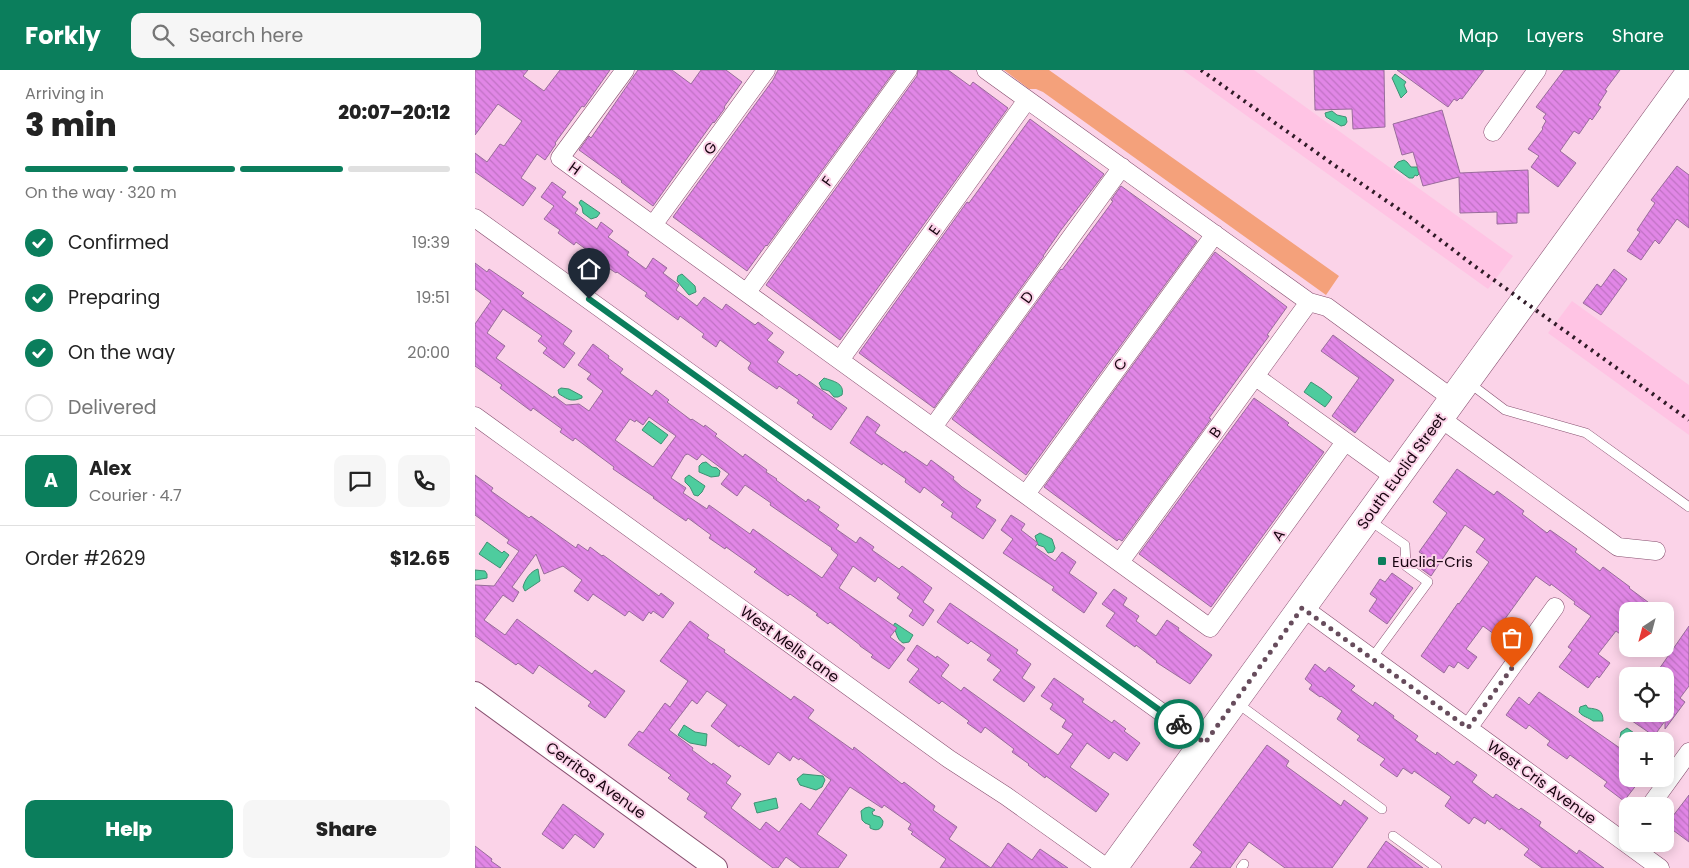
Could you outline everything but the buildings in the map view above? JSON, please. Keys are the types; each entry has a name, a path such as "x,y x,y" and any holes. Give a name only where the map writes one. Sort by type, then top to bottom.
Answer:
{"main road":[{"name":"South Euclid Street","path":"1113,868 1689,74"}],"street":[{"name":"H","path":"625,70 560,158 1210,628"},
{"name":"G","path":"653,225 766,70"},
{"name":"F","path":"747,292 908,70"},
{"path":"986,70 1309,302 1327,307 1453,399 1618,547 1656,551"},
{"path":"1493,132 1537,70"},
{"name":"E","path":"840,360 1027,100"},
{"name":"D","path":"933,427 1122,167"},
{"path":"475,218 1205,743"},
{"name":"C","path":"1026,494 1215,234"},
{"name":"B","path":"1120,562 1309,302"},
{"path":"1256,377 1396,478"},
{"name":"West Mells Lane","path":"475,416 949,759 1006,796 1107,868"},
{"name":"A","path":"1210,628 1345,442"},
{"path":"1468,728 1555,607"},
{"name":"West Cris Avenue","path":"1302,608 1619,834"},
{"name":"Cerritos Avenue","path":"475,693 716,868"},
{"path":"1656,797 1689,752"},
{"name":"West Cris Avenue","path":"1641,852 1660,868"}],"lane":[{"path":"1453,399 1505,410 1586,433 1689,507"},
{"path":"1367,518 1405,545 1406,566 1428,582 1372,658"},
{"path":"1235,701 1382,808"},
{"path":"1393,836 1437,868"}],"shaded area":[{"path":"1004,70 1049,70 1339,276 1326,295 1043,92 1029,89"},
{"path":"1183,70 1254,70 1513,256 1488,289"},
{"path":"1395,74 1406,82 1404,85 1407,92 1401,98 1392,78"},
{"path":"1332,111 1337,115 1346,117 1347,122 1345,125 1341,126 1326,117 1325,113"},
{"path":"1404,160 1411,167 1417,167 1419,174 1417,176 1409,178 1394,167 1398,162"},
{"path":"581,200 600,213 597,217 591,219 583,213 579,203"},
{"path":"682,274 695,286 696,292 689,295 677,281 678,276"},
{"path":"1572,301 1689,385 1689,435 1548,333"},
{"path":"824,378 840,385 842,395 834,397 829,391 822,389 819,383"},
{"path":"1311,382 1332,397 1325,407 1304,392"},
{"path":"561,388 569,389 582,396 582,398 568,399 559,394 558,390"},
{"path":"649,421 668,435 661,444 642,430"},
{"path":"706,462 720,471 719,476 711,477 699,472 699,466"},
{"path":"689,475 705,486 698,496 694,495 685,482 685,478"},
{"path":"1040,533 1052,539 1055,548 1053,552 1048,553 1044,547 1038,545 1035,536"},
{"path":"487,542 502,553 504,551 509,555 500,568 479,554"},
{"path":"538,569 540,581 525,591 523,587 527,578"},
{"path":"475,570 485,571 487,578 475,580"},
{"path":"895,623 913,635 909,642 903,643 899,640 893,626"},
{"path":"1586,705 1588,708 1599,711 1602,714 1603,721 1593,721 1581,714 1579,712 1580,707"},
{"path":"684,725 695,732 707,734 706,746 690,743 678,735"},
{"path":"1627,728 1633,732 1621,732"},
{"path":"803,774 823,776 825,780 822,787 816,790 800,785 797,779"},
{"path":"776,798 778,808 757,813 754,803"},
{"path":"869,807 875,810 872,812 873,815 880,817 883,821 879,829 870,828 870,825 862,820 861,811"}],"railway":[{"path":"1201,70 1413,219 1473,265 1689,420"}],"way so far":[{"path":"1179,724 1205,743 1302,608 1468,728 1512,668"}],"place":[{"name":"Euclid-Cris","path":"1382,561"}],"route":[{"path":"589,299 1179,724"}]}
